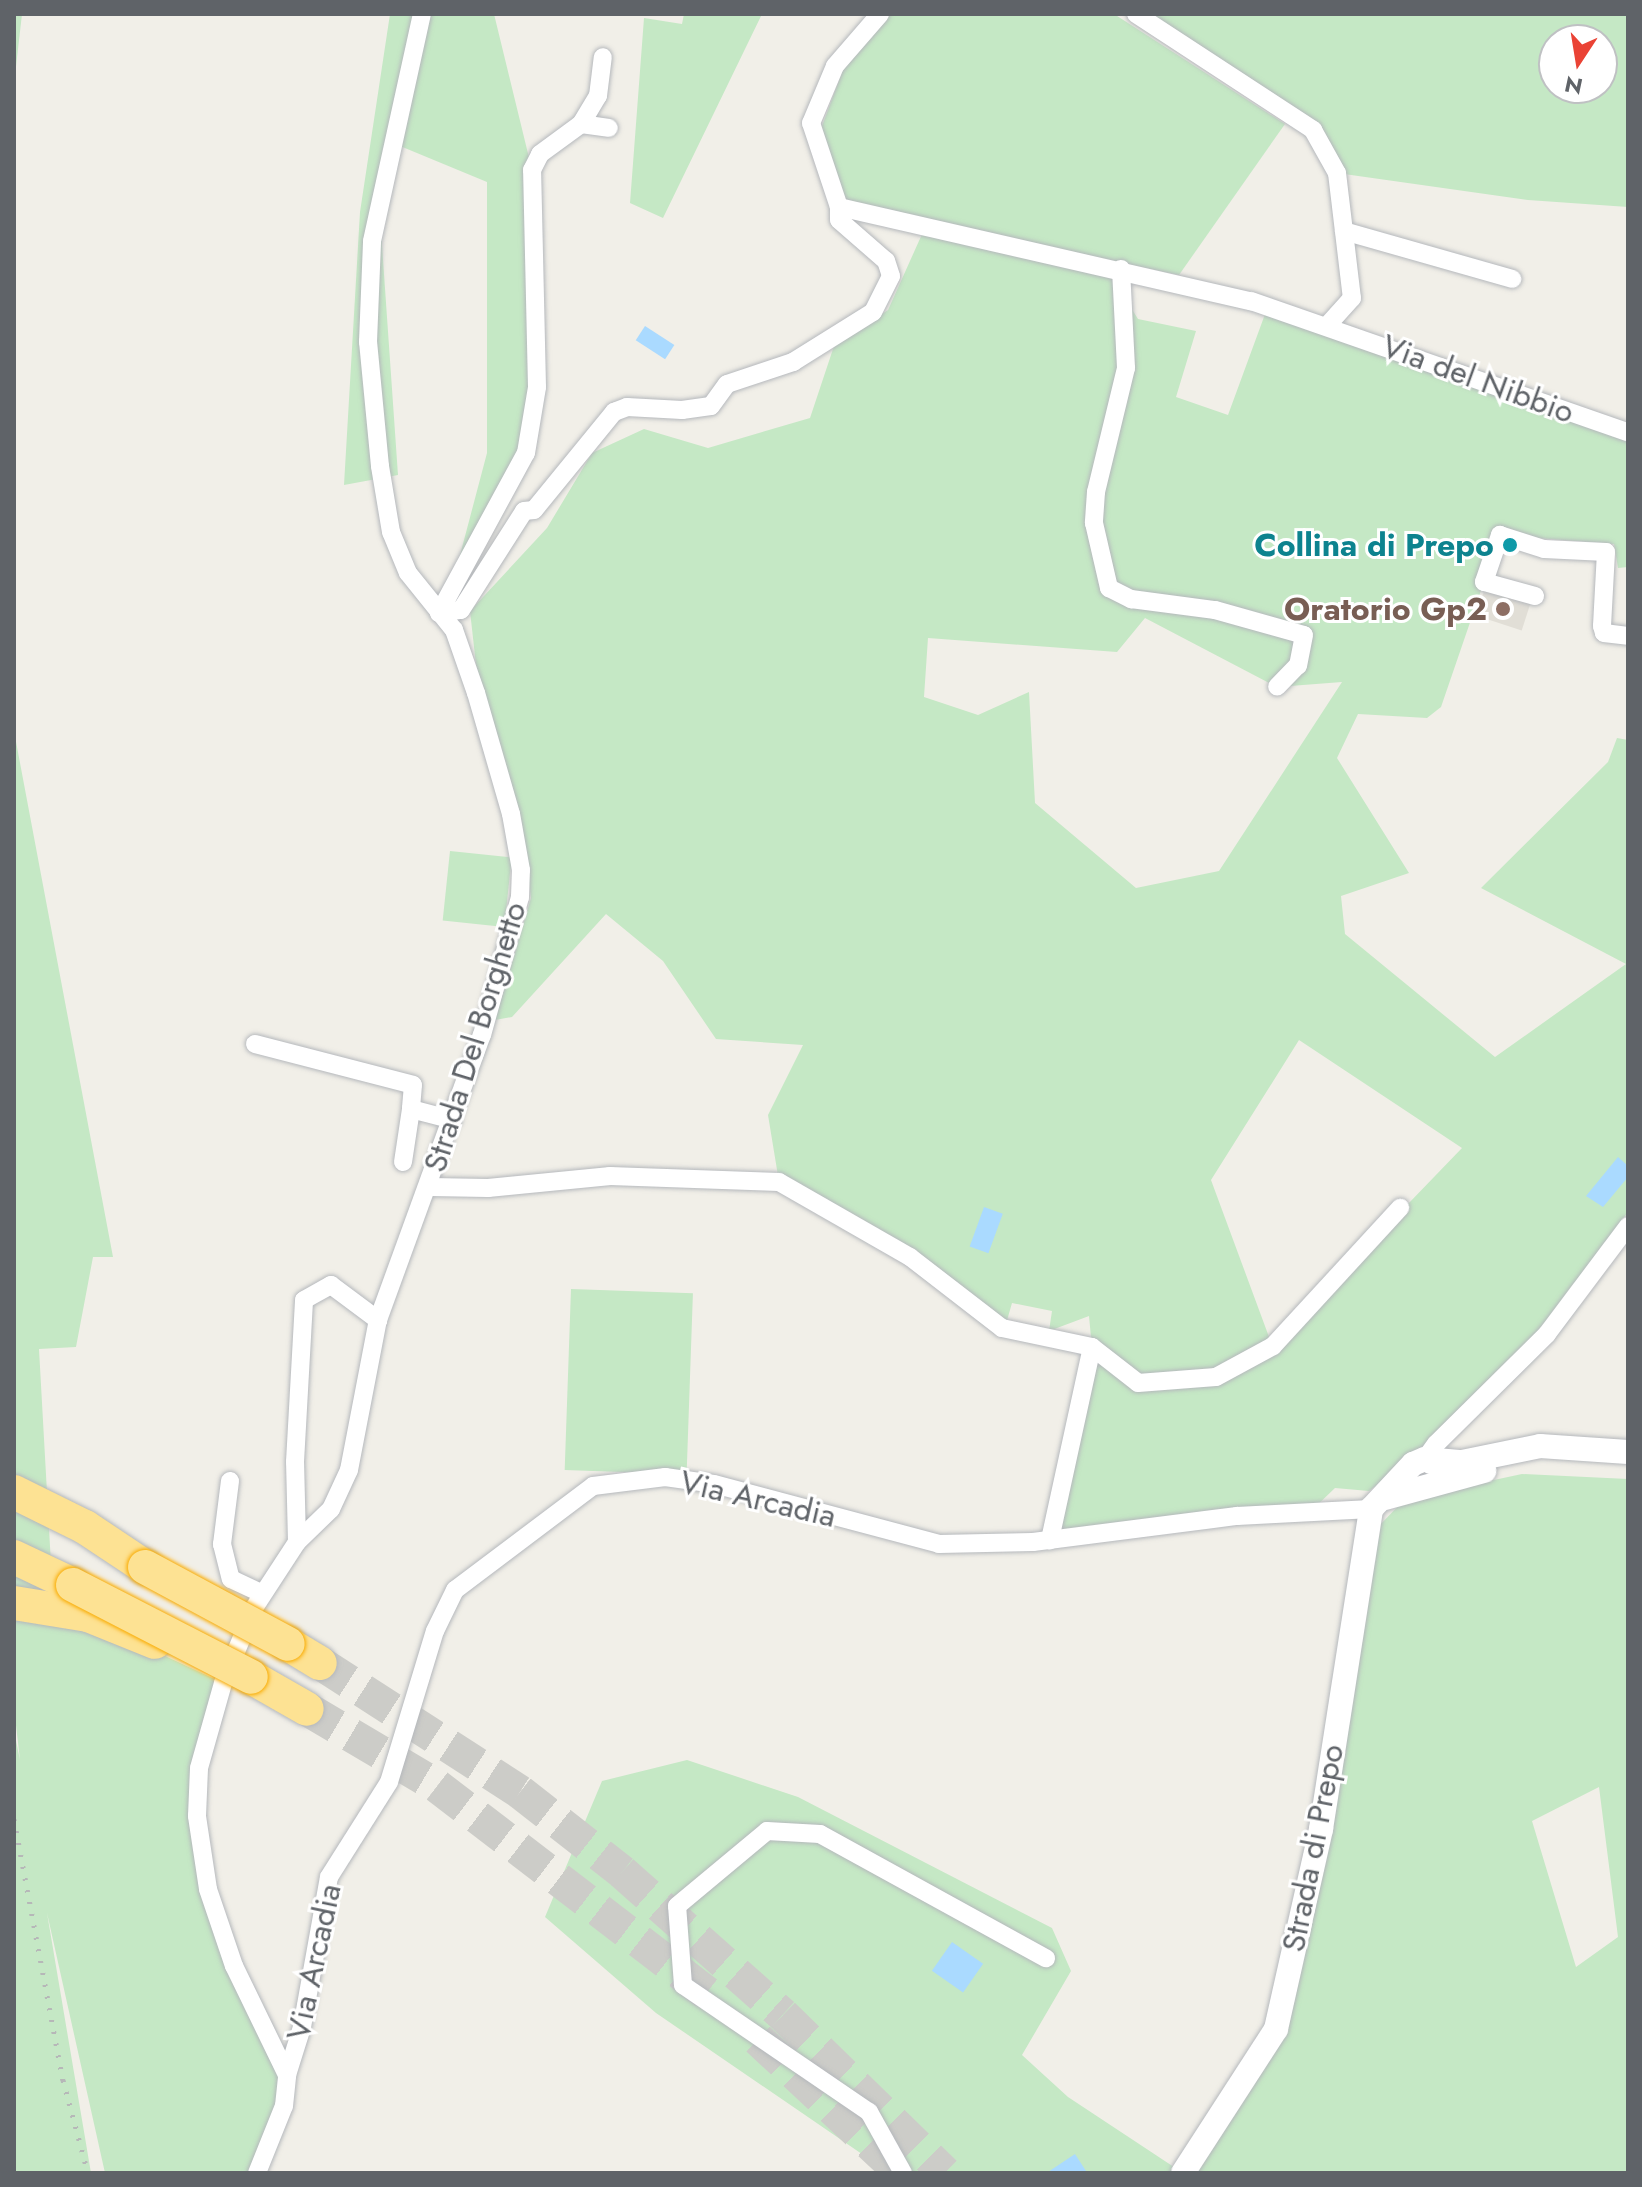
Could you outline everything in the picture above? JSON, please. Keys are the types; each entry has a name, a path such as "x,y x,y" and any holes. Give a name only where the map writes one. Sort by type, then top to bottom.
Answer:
{"highway":[{"path":"14,1492 85,1527 145,1567"},
{"path":"14,1507 145,1567 320,1663"},
{"path":"14,1557 307,1709"},
{"path":"14,1603 88,1615 194,1660 261,1683"}],"street":[{"name":"Strada Del Borghetto","path":"287,2075 230,1953 208,1889 197,1816 199,1768 223,1683 263,1594 297,1542 331,1509 349,1470 378,1320 453,1120 520,897 521,870 476,693 454,630 408,573 391,532 368,342 377,199 422,14"},
{"path":"439,613 461,610 524,511 534,510 614,412 627,407 682,410 711,406 727,384 793,362 873,312 891,276 886,261 839,220 839,207 811,123 835,66 880,14"},
{"path":"1136,14 1313,130 1337,173 1352,298 1328,325"},
{"path":"439,613 526,453 537,387 532,170 540,154 581,124 598,96 603,57"},
{"path":"581,124 609,128"},
{"name":"Via del Nibbio","path":"839,207 1121,269 1328,325 1628,432"},
{"path":"1344,231 1512,279"},
{"path":"1121,269 1126,368 1096,492 1094,523 1109,588 1131,599 1215,610 1304,635 1298,665 1277,687"},
{"path":"1535,596 1484,582 1500,535 1544,549 1606,552 1602,626 1604,633 1628,636"},
{"path":"255,1044 413,1085 403,1162"},
{"path":"411,1109 453,1120"},
{"path":"430,1187 488,1188 610,1176 779,1182 910,1257 1002,1328 1092,1347 1138,1383 1216,1377 1273,1346 1400,1208"},
{"path":"1375,1505 1425,1459 1547,1334 1628,1226"},
{"path":"297,1542 295,1462 304,1300 331,1285 378,1320"},
{"path":"1050,1540 1092,1347"},
{"path":"1425,1459 1462,1462 1540,1446 1628,1452"},
{"path":"1425,1459 1440,1480"},
{"path":"1375,1505 1440,1480 1520,1463 1628,1466"},
{"name":"Via Arcadia","path":"287,2075 302,2027 329,1877 389,1782 435,1631 455,1590 559,1508 593,1486 665,1477 714,1484 939,1544 1050,1540 1237,1516 1375,1505"},
{"path":"230,1481 222,1544 231,1579 263,1594"},
{"name":"Strada di Prepo","path":"1183,2173 1276,2029 1321,1829 1375,1505"},
{"path":"903,2173 869,2112 683,1985 677,1906 767,1831 820,1834 1046,1958"},
{"path":"257,2173 284,2106 287,2075"}],"shaded area":[{"name":"Oratorio Gp2","path":"1485,588 1531,603 1522,630 1476,616"}],"green space":[{"path":"14,14 22,14 14,84"},
{"path":"390,14 494,14 532,170 534,424 450,593 487,453 487,182 400,146 381,231 398,475 344,485 360,212"},
{"path":"684,14 762,14 663,218 630,203 644,18 682,24"},
{"path":"889,14 1114,14 1285,124 1179,275 838,204 822,126 847,59"},
{"path":"1136,14 1628,14 1628,207 1528,200 1337,173 1313,130"},
{"path":"923,232 1111,276 1138,319 1196,331 1176,397 1228,415 1268,306 1628,432 1628,567 1618,568 1614,544 1500,535 1441,707 1427,718 1358,714 1337,758 1409,873 1341,896 1345,934 1495,1057 1626,964 1481,888 1608,762 1617,738 1628,740 1628,1212 1540,1330 1418,1453 1369,1491 1335,1488 1310,1512 1050,1540 1092,1348 1089,1316 1049,1331 1052,1311 1012,1303 1006,1324 779,1182 768,1115 803,1045 716,1039 663,961 606,914 512,1017 495,1020 531,898 522,825 476,665 470,611 547,528 592,453 644,429 708,448 810,418 834,346 888,310","holes":["1145,618 1277,687 1342,682 1219,871 1136,888 1035,803 1029,692 978,715 924,697 928,638 1117,652","1299,1040 1462,1148 1272,1345 1211,1180"]},
{"path":"14,731 113,1257 93,1257 76,1347 39,1349 54,1618 148,1648 223,1683 199,1768 208,1889 287,2075 257,2173 105,2173 47,1913 91,2173 14,2173 14,1731 20,1760 14,1708"},
{"path":"450,851 512,857 504,927 443,921"},
{"path":"571,1289 693,1293 687,1474 565,1470"},
{"path":"1522,1474 1628,1479 1628,2173 1183,2173 1263,2055 1376,1529 1405,1499","holes":["1599,1787 1618,1937 1576,1967 1532,1821"]},
{"path":"687,1760 798,1797 1052,1928 1071,1971 1022,2055 1068,2097 1183,2173 881,2173 875,2163 656,2013 545,1917 602,1781"}],"water":[{"path":"645,326 674,345 665,359 636,340"},
{"path":"1618,1157 1628,1166 1628,1177 1603,1207 1586,1196"},
{"path":"984,1207 1003,1214 988,1253 970,1246"},
{"path":"952,1942 983,1964 963,1992 932,1971"},
{"path":"1075,2154 1086,2171 1048,2172"}],"tunnel":[{"path":"320,1663 520,1792 622,1872 783,2015 945,2173"},
{"path":"307,1709 437,1786 707,1993"},
{"path":"758,2039 901,2173"}],"railway":[{"path":"14,1819 63,2080 88,2173"}],"place":[{"name":"Collina di Prepo","path":"1510,545"},
{"name":"Oratorio Gp2","path":"1503,609"}]}
